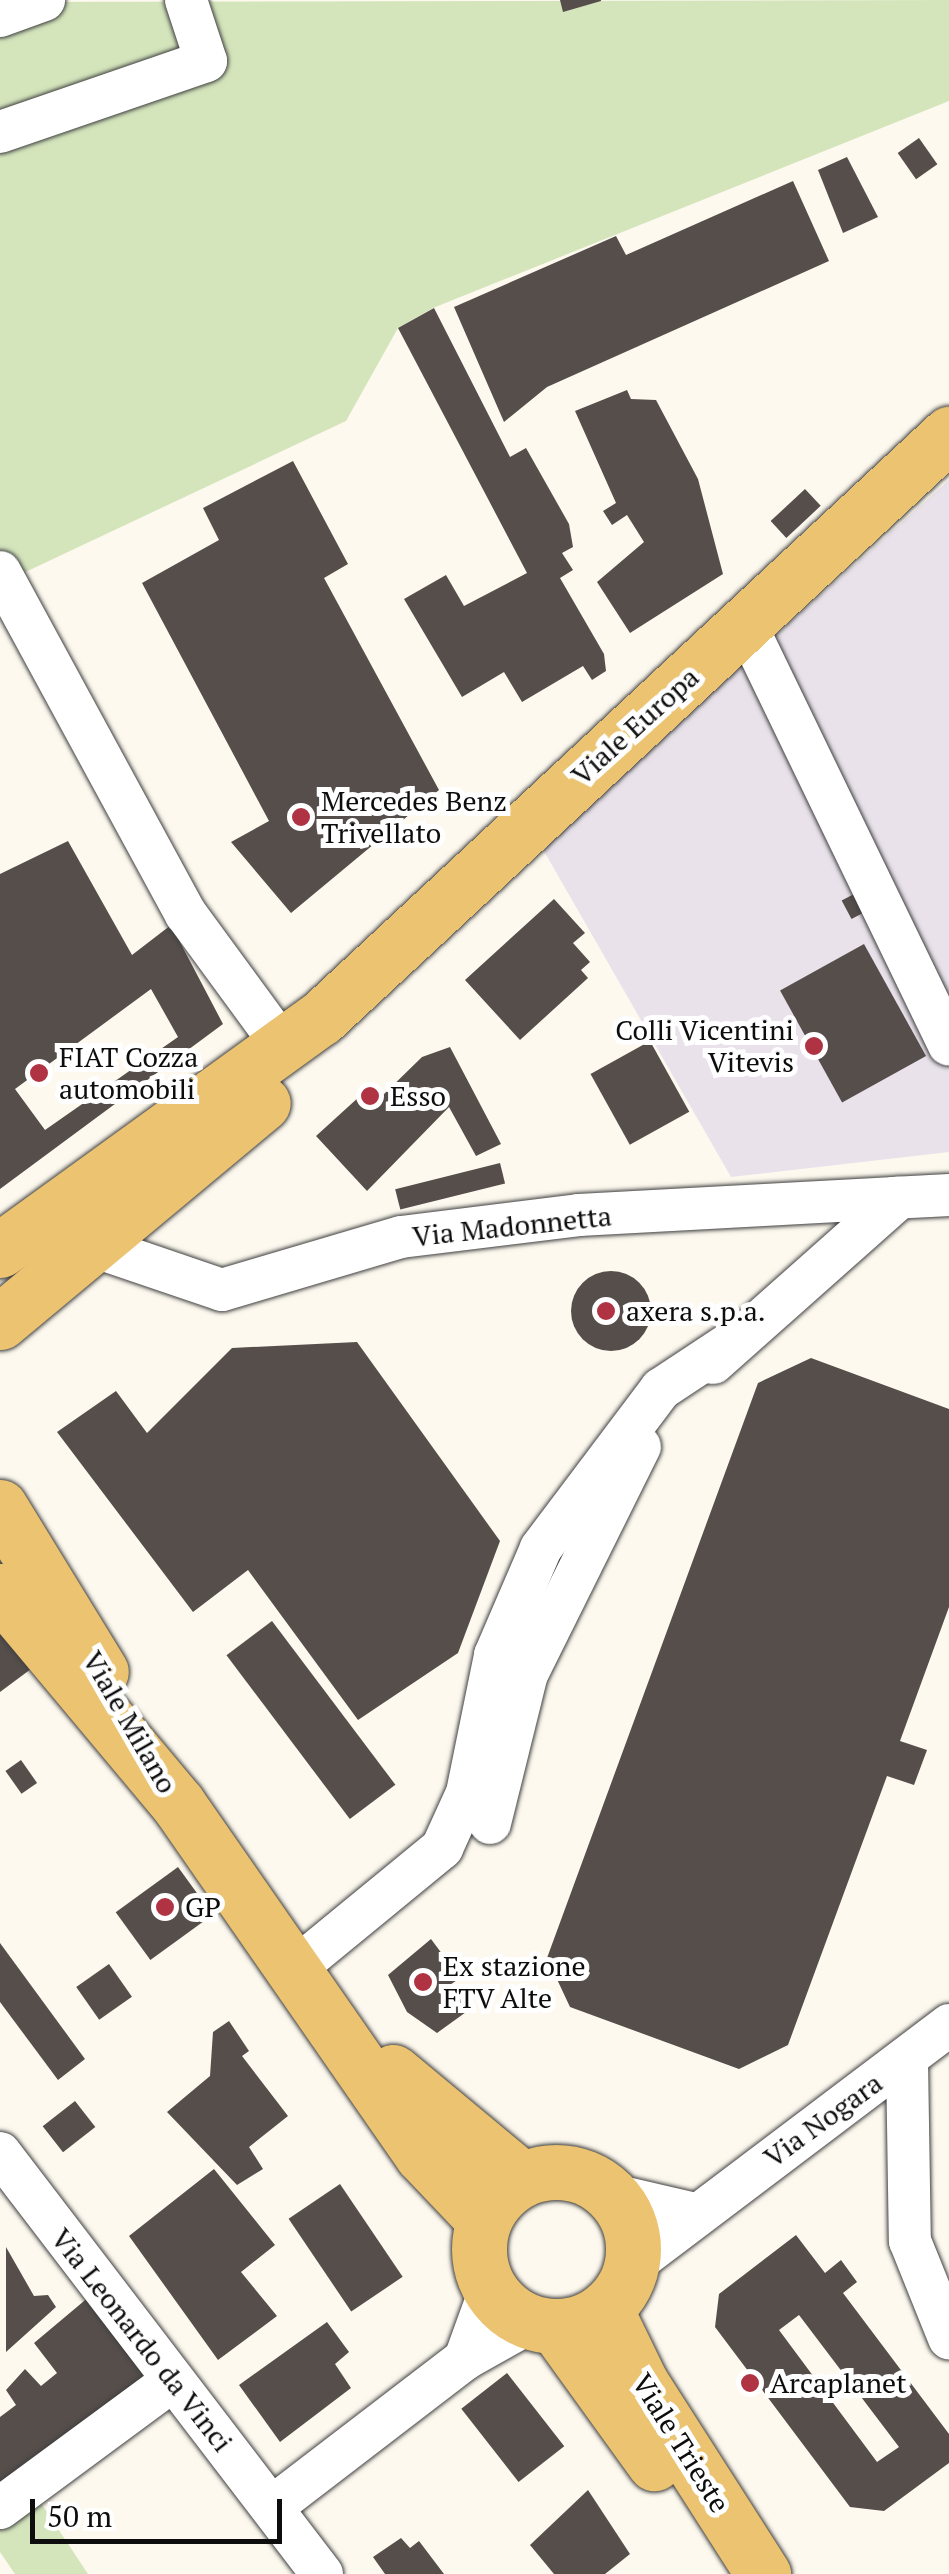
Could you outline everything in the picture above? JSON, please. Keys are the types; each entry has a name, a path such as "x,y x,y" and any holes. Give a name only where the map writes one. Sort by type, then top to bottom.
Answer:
{"main road":[{"name":"Viale Europa","path":"0,1250 302,1032 949,434"},
{"name":"Viale Europa","path":"0,1322 267,1100 302,1032"},
{"name":"Viale Milano","path":"0,1507 178,1804"},
{"name":"Viale Milano","path":"0,1591 178,1804"},
{"path":"178,1804 298,1967 422,2156 484,2220 522,2179 570,2172 613,2196"},
{"path":"329,2012 522,2179"},
{"name":"Viale Trieste","path":"563,2302 627,2216 613,2196"},
{"name":"Viale Trieste","path":"484,2220 480,2256 563,2302 641,2383 763,2574"},
{"name":"Viale Trieste","path":"563,2302 738,2574"}],"street":[{"path":"0,16 44,0"},
{"path":"0,132 206,61 186,0"},
{"path":"0,572 186,914 302,1032"},
{"path":"746,625 949,1045"},
{"name":"Via Madonnetta","path":"90,1245 222,1290 401,1237 580,1215 949,1195"},
{"path":"490,1823 527,1674 570,1577 642,1442 732,1342 900,1198"},
{"path":"298,1967 442,1848 468,1793 495,1655 541,1548 660,1389 732,1342"},
{"name":"Via Nogara","path":"563,2302 695,2214 907,2060 949,2024"},
{"path":"907,2060 910,2242 949,2338"},
{"name":"Via Leonardo da Vinci","path":"0,2154 171,2382 322,2574"},
{"path":"613,2196 695,2214"},
{"path":"272,2507 466,2360 563,2302"},
{"path":"0,2508 171,2382"}],"shaded area":[{"path":"949,480 949,1152 731,1177 541,846"}],"green space":[{"path":"949,0 949,101 433,308 398,328 346,421 0,584 0,2"},
{"path":"39,2500 88,2574 15,2574 0,2552 0,2528"}],"building":[{"path":"560,0 601,0 601,1 563,12"},
{"path":"919,138 937,164 916,179 898,153"},
{"path":"847,157 878,217 843,233 818,170"},
{"path":"793,181 829,261 547,387 504,422 454,307 616,236 626,255"},
{"path":"434,308 510,457 526,448 569,524 573,547 562,553 573,570 560,578 604,654 606,671 592,680 583,666 522,702 504,672 462,697 404,599 446,575 464,606 527,573 398,328"},
{"path":"627,390 631,399 656,400 698,479 723,574 630,633 597,582 644,542 627,515 612,525 603,511 616,503 575,411"},
{"path":"293,461 348,564 324,578 439,790 291,913 231,842 269,821 142,583 219,540 203,508"},
{"path":"805,489 821,506 786,538 771,521"},
{"path":"68,841 132,955 171,925 223,1024 0,1189 0,874","holes":["151,989 178,1037 45,1130 15,1089"]},
{"path":"854,894 864,913 851,919 842,901"},
{"path":"554,899 585,933 573,943 590,962 581,970 588,978 520,1040 465,980"},
{"path":"864,944 926,1056 842,1102 780,991"},
{"path":"650,1041 689,1112 630,1145 591,1074"},
{"path":"450,1047 501,1144 476,1156 449,1107 367,1191 316,1136 371,1086 381,1097 422,1057"},
{"path":"500,1163 505,1183 400,1210 395,1189"},
{"path":"603,1271 619,1271 640,1282 651,1311 640,1340 619,1351 603,1351 589,1345 577,1333 571,1319 571,1303 577,1289 589,1277"},
{"path":"357,1342 500,1541 458,1653 358,1720 248,1570 193,1612 57,1432 116,1391 147,1433 232,1348"},
{"path":"811,1358 949,1409 949,1607 900,1741 927,1750 914,1785 887,1776 788,2045 739,2069 570,2007 547,1958 758,1383"},
{"path":"272,1621 395,1785 350,1819 226,1655"},
{"path":"0,1626 31,1669 0,1692"},
{"path":"21,1760 37,1783 21,1794 5,1771"},
{"path":"178,1867 213,1915 150,1960 116,1912"},
{"name":"Ex stazione FTV Alte","path":"431,1939 460,1978 447,1987 473,2007 437,2033 407,2012 388,1975"},
{"path":"0,1943 85,2059 58,2080 0,2002"},
{"path":"109,1964 132,1997 99,2020 76,1987"},
{"path":"229,2021 249,2051 242,2056 288,2116 249,2147 263,2169 237,2185 167,2112 210,2076 213,2032"},
{"path":"75,2101 95,2127 63,2152 43,2126"},
{"path":"214,2169 275,2245 241,2272 277,2316 218,2360 129,2236"},
{"path":"340,2184 403,2277 351,2312 289,2219"},
{"path":"796,2235 825,2273 841,2260 857,2282 843,2293 949,2434 949,2463 884,2511 850,2507 715,2327 719,2294","holes":["799,2315 899,2447 877,2462 779,2330"]},
{"path":"6,2247 34,2296 48,2295 56,2307 6,2352"},
{"path":"90,2296 148,2375 0,2486 0,2417 16,2405 6,2390 25,2369 41,2386 57,2373 34,2343"},
{"path":"327,2322 349,2352 335,2364 351,2388 280,2442 239,2385"},
{"path":"507,2373 564,2446 519,2482 461,2409"},
{"path":"588,2490 630,2554 605,2574 554,2574 530,2545"},
{"path":"401,2538 410,2548 419,2541 444,2574 385,2574 373,2557"}],"place":[{"name":"Mercedes Benz Trivellato","path":"301,817"},
{"name":"Colli Vicentini Vitevis","path":"814,1046"},
{"name":"FIAT Cozza automobili","path":"39,1073"},
{"name":"Esso","path":"370,1096"},
{"name":"axera s.p.a.","path":"606,1311"},
{"name":"GP","path":"165,1907"},
{"name":"Ex stazione FTV Alte","path":"423,1982"},
{"name":"Arcaplanet","path":"750,2383"}]}
